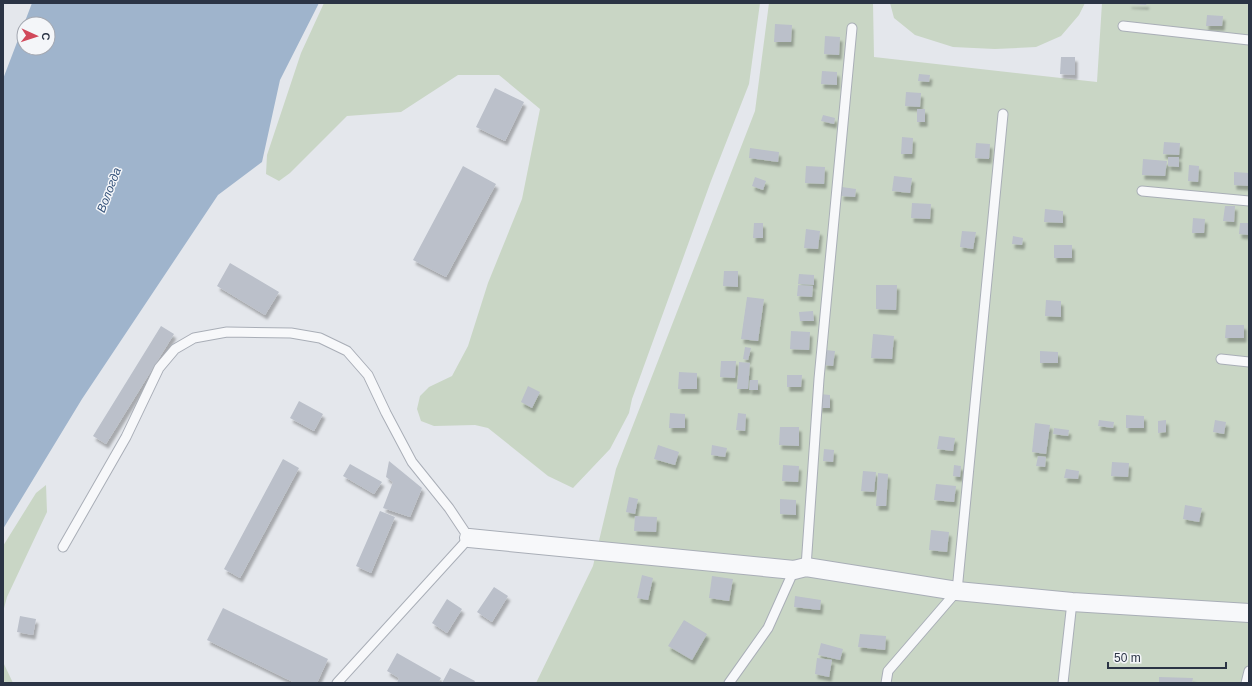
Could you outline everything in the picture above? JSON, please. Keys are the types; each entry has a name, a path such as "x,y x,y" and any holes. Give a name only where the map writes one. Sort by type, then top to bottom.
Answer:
{"street":[{"path":"469,538 800,568 957,591 1072,602 1249,613"}],"lane":[{"path":"1123,26 1249,40"},
{"path":"729,683 768,628 800,568 852,28"},
{"path":"886,683 888,671 957,591 1003,114"},
{"path":"1142,191 1249,201"},
{"path":"63,547 126,437 159,368 175,349 194,338 226,332 292,334 320,338 347,351 368,375 412,462 449,508 469,538 337,683"},
{"path":"1221,359 1249,362"},
{"path":"1063,683 1072,602"},
{"path":"1246,683 1249,671"}],"green space":[{"path":"324,3 760,3 749,84 711,181 632,399 629,413 610,449 573,488 548,476 488,428 475,425 434,426 421,421 417,409 420,396 429,387 452,376 468,346 488,283 522,199 540,109 499,75 458,75 401,112 347,116 290,173 279,181 266,174 267,155 301,53"},
{"path":"769,3 873,3 874,57 1097,82 1102,3 1249,3 1249,683 536,683 593,566 616,469 755,111"},
{"path":"890,3 1085,3 1079,15 1061,36 1036,47 995,49 953,47 915,35 894,18"},
{"path":"46,485 47,512 7,597 3,612 3,546 36,493"},
{"path":"3,662 13,683 3,683"}],"water":[{"name":"Вологда","path":"32,3 319,3 280,80 262,162 218,195 82,399 3,529 3,79 16,45 16,56 56,56 56,16 27,16"}],"building":[{"path":"1129,3 1147,3 1146,5"},
{"path":"1207,15 1223,16 1222,26 1206,26"},
{"path":"775,24 792,25 791,42 774,42"},
{"path":"825,36 840,37 839,55 824,54"},
{"path":"1061,57 1075,57 1075,75 1060,74"},
{"path":"822,71 837,72 837,85 821,84"},
{"path":"919,74 930,75 929,82 918,81"},
{"path":"495,88 524,102 505,141 476,127"},
{"path":"906,92 921,93 920,107 905,106"},
{"path":"917,109 925,109 925,122 917,122"},
{"path":"823,115 835,118 834,124 821,121"},
{"path":"902,137 913,138 912,154 901,154"},
{"path":"1164,142 1180,143 1179,155 1163,154"},
{"path":"976,143 990,144 989,159 975,158"},
{"path":"750,148 779,152 778,162 749,158"},
{"path":"1168,157 1179,157 1179,167 1168,166"},
{"path":"1143,159 1167,161 1165,176 1142,175"},
{"path":"1189,165 1199,166 1198,182 1188,181"},
{"path":"463,166 496,184 446,277 413,260"},
{"path":"806,166 825,167 824,184 805,183"},
{"path":"1234,172 1249,173 1249,186 1234,185"},
{"path":"894,176 912,178 910,193 892,191"},
{"path":"755,177 766,181 763,190 752,186"},
{"path":"842,187 856,189 855,197 841,196"},
{"path":"912,203 931,204 930,219 911,218"},
{"path":"1225,206 1235,206 1234,222 1223,221"},
{"path":"1045,209 1063,211 1063,223 1044,222"},
{"path":"1193,218 1205,219 1204,233 1192,233"},
{"path":"754,223 763,223 763,238 753,238"},
{"path":"1240,223 1249,223 1249,235 1239,234"},
{"path":"806,229 820,231 818,249 804,248"},
{"path":"962,231 976,232 973,249 960,247"},
{"path":"1013,236 1023,238 1022,245 1012,244"},
{"path":"1054,245 1072,245 1072,258 1054,258"},
{"path":"230,263 279,292 265,315 217,286"},
{"path":"724,271 738,271 738,287 723,286"},
{"path":"799,274 814,275 814,285 798,284"},
{"path":"798,285 813,286 812,297 797,296"},
{"path":"876,285 897,285 896,310 876,309"},
{"path":"747,297 764,299 758,341 741,339"},
{"path":"1046,300 1061,301 1061,317 1045,316"},
{"path":"813,311 814,321 800,321 799,312"},
{"path":"1226,325 1244,325 1244,338 1225,338"},
{"path":"161,326 174,334 106,444 93,436"},
{"path":"791,331 810,332 809,350 790,349"},
{"path":"873,334 894,336 892,359 871,358"},
{"path":"745,347 751,348 748,360 743,359"},
{"path":"826,350 835,351 833,366 824,365"},
{"path":"1040,351 1058,352 1058,363 1040,363"},
{"path":"721,361 736,361 735,378 720,377"},
{"path":"739,362 750,363 748,389 737,389"},
{"path":"679,372 697,373 697,389 678,389"},
{"path":"787,375 802,375 801,387 787,387"},
{"path":"750,380 758,380 758,390 749,390"},
{"path":"528,386 540,392 532,408 521,402"},
{"path":"820,394 830,395 830,408 819,408"},
{"path":"299,401 323,414 314,431 290,418"},
{"path":"670,413 685,414 685,428 669,428"},
{"path":"738,413 746,414 745,431 736,430"},
{"path":"1126,415 1144,416 1144,428 1126,428"},
{"path":"1099,420 1114,422 1113,428 1098,426"},
{"path":"1166,420 1166,432 1158,433 1158,421"},
{"path":"1215,420 1226,422 1224,434 1213,432"},
{"path":"1035,423 1050,425 1046,454 1032,452"},
{"path":"780,427 799,427 799,446 779,445"},
{"path":"1054,428 1069,430 1068,436 1053,434"},
{"path":"939,436 955,438 953,451 937,449"},
{"path":"658,445 679,452 675,465 654,459"},
{"path":"712,445 727,448 725,457 711,455"},
{"path":"824,449 834,450 833,462 823,461"},
{"path":"1038,456 1046,457 1045,467 1036,466"},
{"path":"283,459 299,468 240,578 224,569"},
{"path":"389,461 422,488 410,517 383,508 393,482 386,477"},
{"path":"1112,462 1129,463 1128,477 1111,476"},
{"path":"350,464 382,482 374,494 343,476"},
{"path":"783,465 799,466 798,482 782,481"},
{"path":"954,465 961,466 960,477 953,476"},
{"path":"1066,469 1079,471 1078,479 1064,478"},
{"path":"863,471 876,472 874,492 861,491"},
{"path":"878,473 888,474 886,506 876,506"},
{"path":"936,484 956,486 954,502 934,500"},
{"path":"629,497 638,499 635,514 626,512"},
{"path":"780,499 796,500 796,515 780,514"},
{"path":"1185,505 1202,508 1199,522 1183,519"},
{"path":"380,511 395,517 371,573 356,566"},
{"path":"635,516 657,517 656,532 634,531"},
{"path":"931,530 949,532 947,552 929,550"},
{"path":"642,575 653,578 648,600 637,598"},
{"path":"712,576 733,579 729,601 709,598"},
{"path":"494,587 508,596 492,622 477,612"},
{"path":"795,596 821,600 820,610 794,607"},
{"path":"447,599 462,609 447,633 432,623"},
{"path":"223,608 328,659 317,683 295,683 207,640"},
{"path":"20,616 36,619 33,635 17,632"},
{"path":"684,620 707,634 692,660 668,646"},
{"path":"860,634 886,636 885,650 858,647"},
{"path":"821,643 843,649 840,660 818,655"},
{"path":"397,653 441,678 438,683 397,683 399,678 387,671"},
{"path":"817,658 832,660 829,677 815,674"},
{"path":"450,668 475,681 474,683 442,683"},
{"path":"1159,677 1193,678 1192,683 1159,683"}]}
